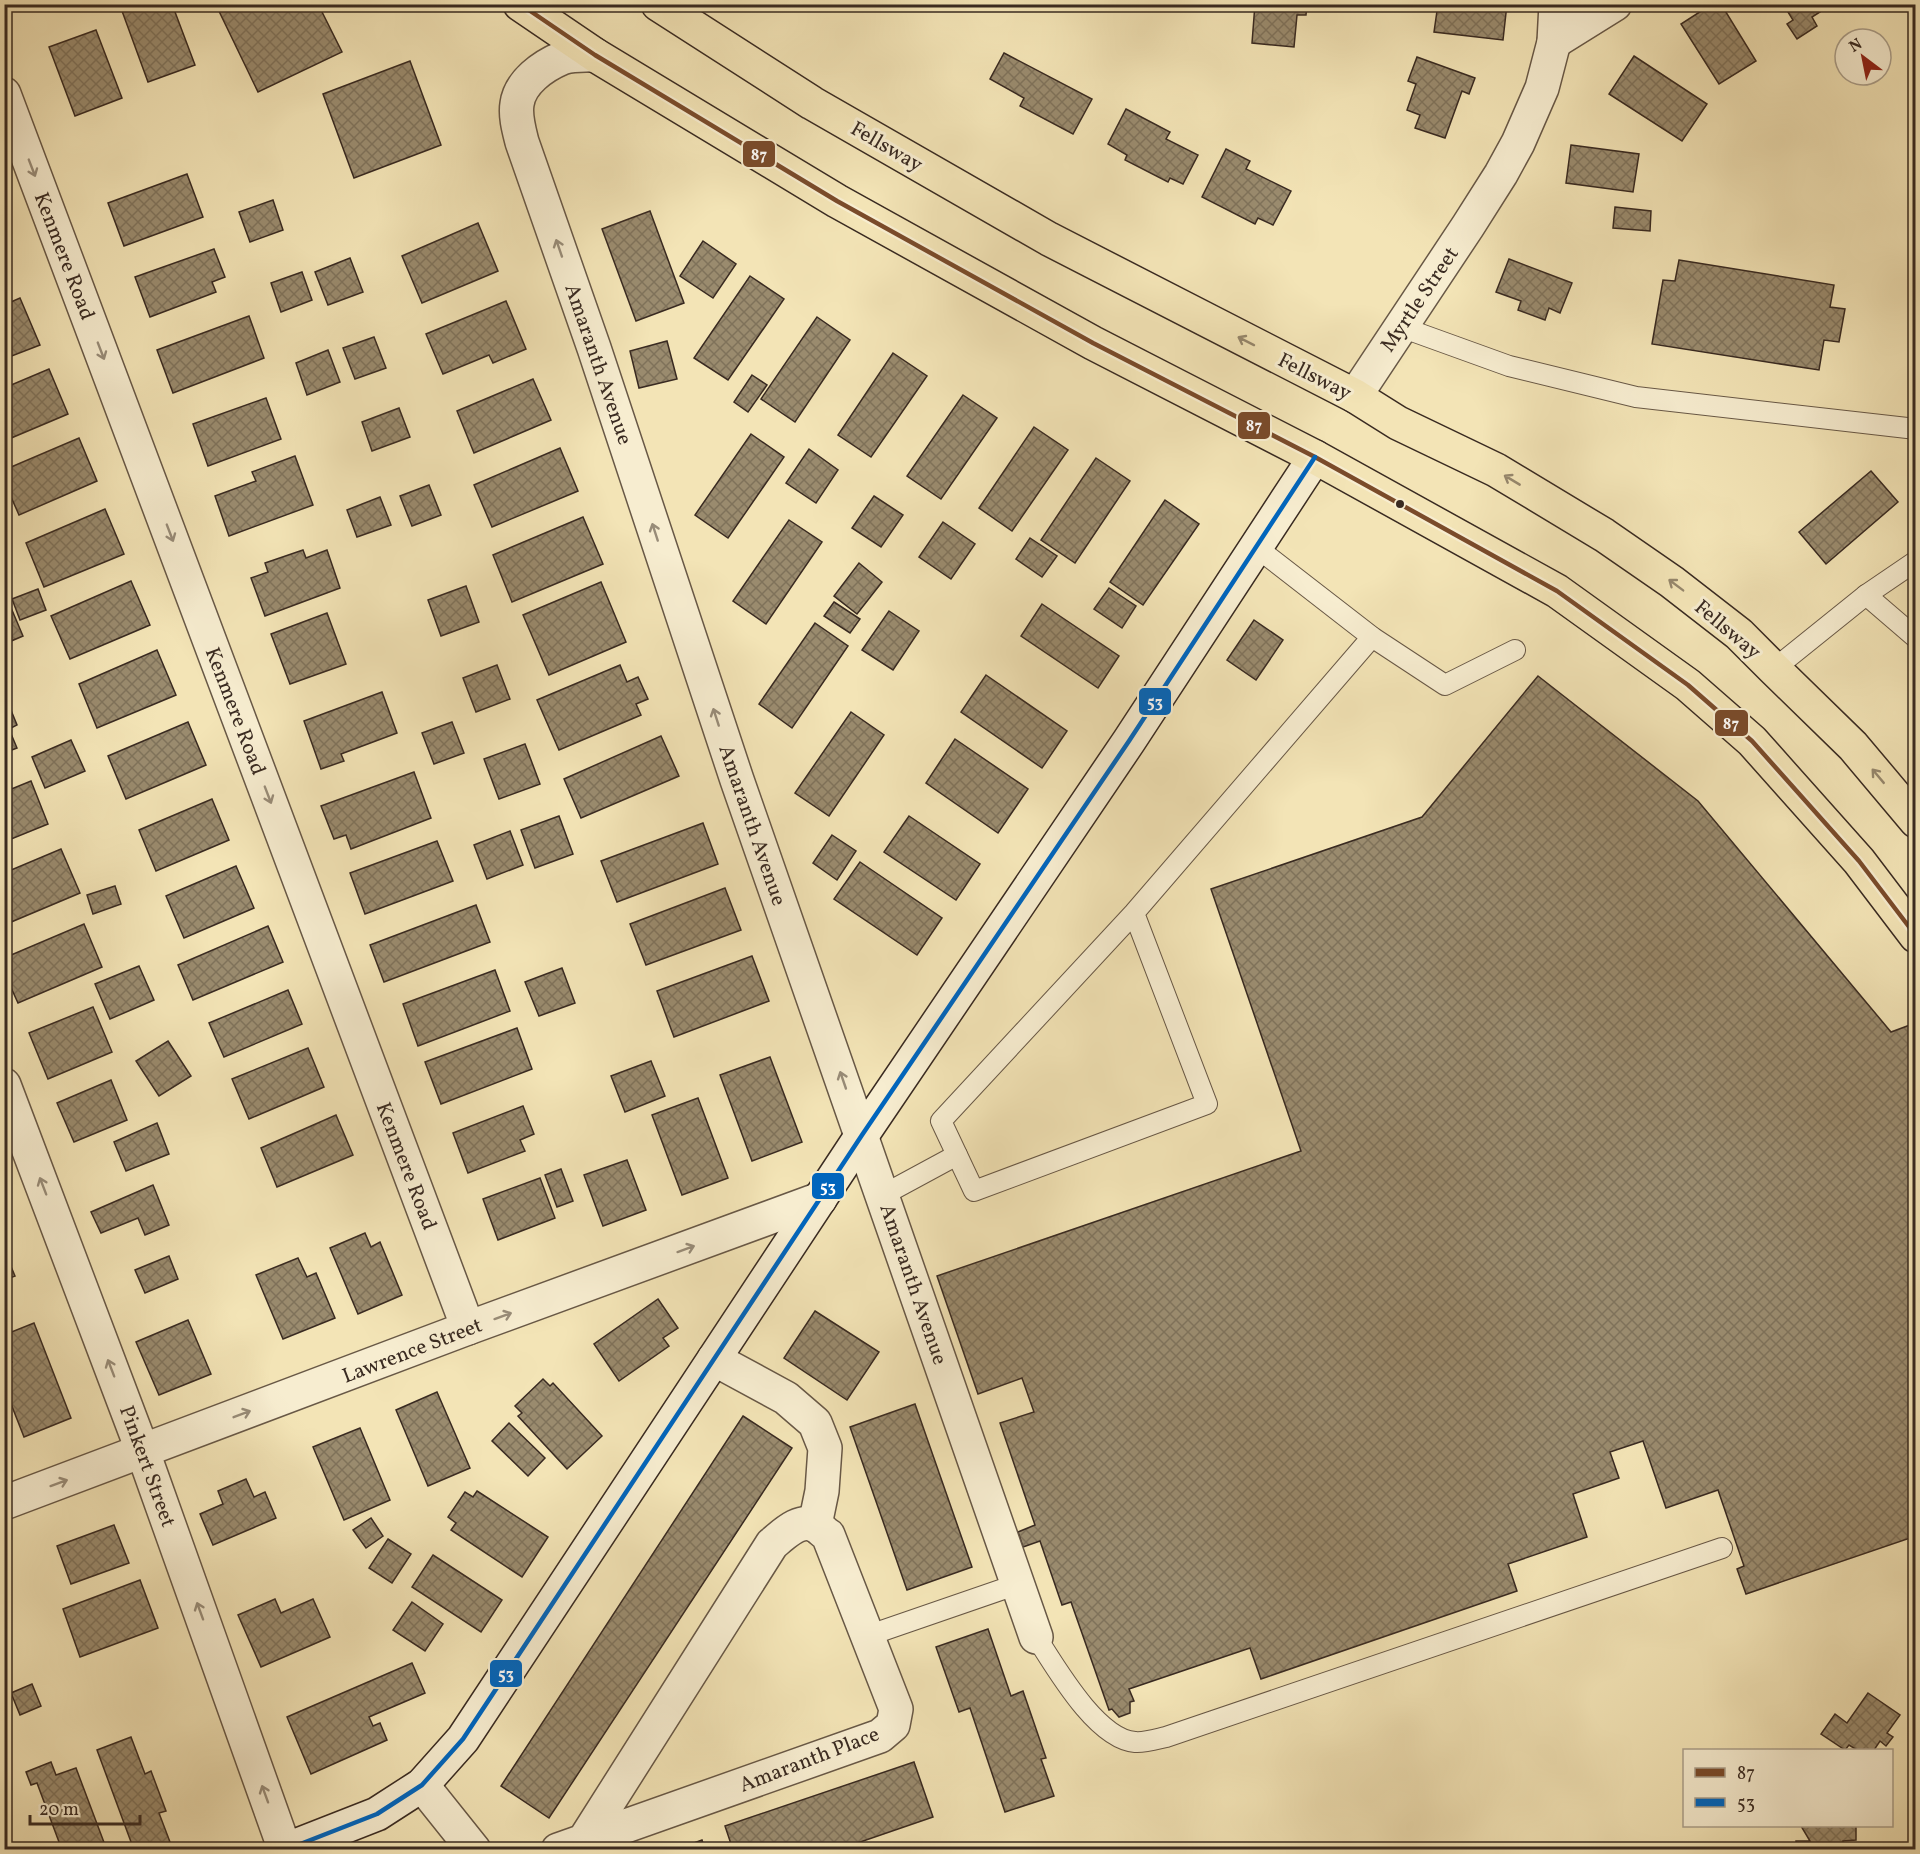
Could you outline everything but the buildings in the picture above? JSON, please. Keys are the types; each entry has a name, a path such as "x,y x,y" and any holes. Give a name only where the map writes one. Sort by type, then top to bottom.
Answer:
{"main road":[{"path":"520,4 595,55 847,207 1093,343 1315,457 1557,591 1688,685 1752,741 1859,861 1916,936"},
{"name":"Fellsway","path":"658,4 812,103 1049,239 1355,396 1398,423 1496,470 1604,535 1672,582 1739,634 1853,746 1916,821"}],"street":[{"name":"Myrtle Street","path":"1355,396 1484,202 1532,115 1554,42 1556,4"},
{"path":"1554,42 1615,4"},
{"name":"Amaranth Avenue","path":"595,55 562,58 528,81 520,93 516,108 522,142 594,348 737,780 1036,1637"},
{"name":"Kenmere Road","path":"4,94 468,1328"},
{"path":"285,1850 376,1815 422,1785 464,1739 862,1135 1129,741 1315,457"},
{"name":"Pinkert Street","path":"4,1085 143,1452 285,1850"},
{"name":"Lawrence Street","path":"4,1503 468,1328 820,1199"},
{"path":"714,1359 786,1398 815,1423 825,1448 822,1491 815,1525"},
{"name":"Amaranth Place","path":"803,1524 815,1525 828,1536 896,1708 893,1725 880,1736 572,1844 772,1544 789,1530 803,1524"},
{"path":"422,1785 474,1850"}],"lane":[{"path":"1401,327 1509,366 1636,397 1916,429"},
{"path":"1256,547 1372,637 1445,685 1515,650"},
{"path":"1774,669 1866,595 1916,561"},
{"path":"1866,595 1916,638"},
{"path":"1134,913 1207,1104 974,1191 941,1121 1134,913 1372,637"},
{"path":"883,1195 957,1155"},
{"path":"1036,1637 1072,1693 1091,1715 1115,1735 1135,1743 1167,1737 1722,1548"},
{"path":"867,1636 1018,1584"}],"transit line":[{"name":"87","path":"520,4 595,55 837,201 1093,343 1315,457 1557,591 1688,685 1752,741 1859,861 1916,936"},
{"name":"53","path":"285,1850 377,1814 422,1785 463,1739 862,1135 1129,741 1315,457"}]}
